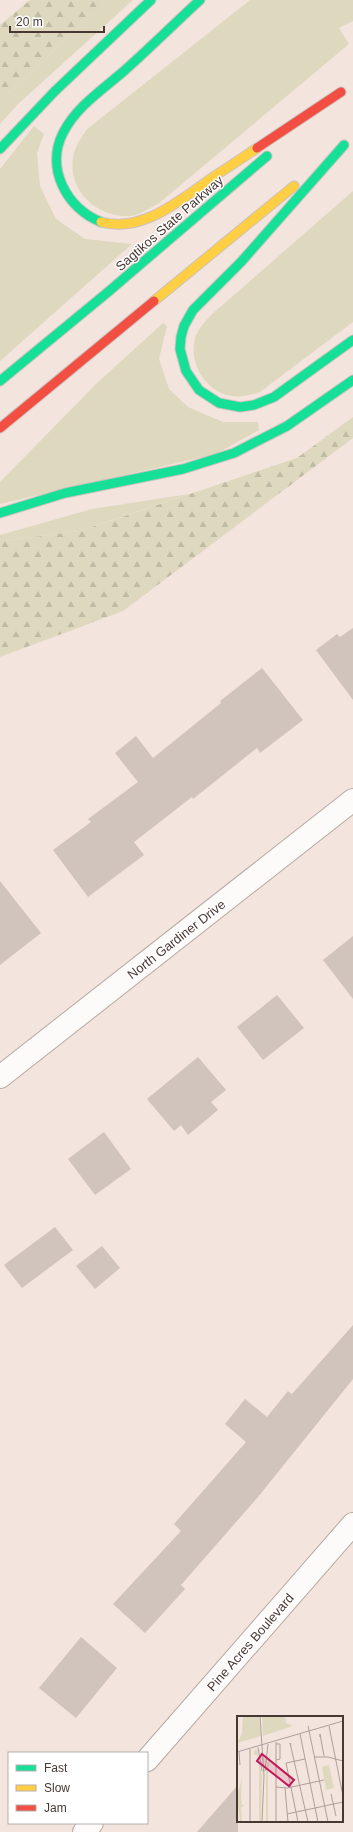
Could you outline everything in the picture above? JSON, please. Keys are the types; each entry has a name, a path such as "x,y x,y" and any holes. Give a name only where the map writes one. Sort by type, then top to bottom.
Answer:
{"highway":[{"path":"0,149 24,122 60,86 151,0"},
{"name":"Sagtikos State Parkway","path":"0,381 108,292 344,90 178,201 146,219 130,224 113,224 97,222 83,214 73,204 64,191 59,176 56,160 58,146 63,132 89,101 200,0"},
{"path":"0,428 353,137"},
{"path":"344,145 232,272 202,298 190,313 183,327 179,353 183,366 198,388 219,403 244,407 260,404 274,397 353,340"},
{"path":"0,513 88,488 159,475 216,460 279,431 353,380"}],"street":[{"name":"North Gardiner Drive","path":"0,1077 353,800"},
{"name":"Pine Acres Boulevard","path":"148,1759 353,1524"},
{"path":"84,1832 91,1824"}],"green space":[{"path":"30,0 108,0 0,101 0,25"},
{"path":"108,0 133,0 18,104 0,124 0,101"},
{"path":"250,0 353,0 353,21 339,28 349,44 158,204 137,215 131,216 116,215 103,211 92,204 82,194 76,183 73,170 73,157 78,143 86,130"},
{"path":"34,126 44,134 37,153 40,186 56,219 85,239 132,244 0,361 0,169"},
{"path":"353,191 353,322 260,392 252,395 231,396 218,391 205,380 196,364 194,356 195,338 202,326 211,315"},
{"path":"163,323 167,326 159,359 169,389 188,407 223,422 258,422 259,430 216,454 0,504 0,482 96,384"},
{"path":"353,417 353,438 123,611 0,657 0,543 3,541 80,531 297,458"},
{"path":"189,494 80,531 3,541 0,543 0,535 92,509"}],"building":[{"path":"353,628 353,700 316,650 337,634 340,637"},
{"path":"262,668 303,720 260,753 257,748 193,799 192,797 134,842 144,855 88,897 53,850 91,822 88,819 138,782 115,753 136,736 153,758 221,703 220,701"},
{"path":"0,881 41,933 0,965"},
{"path":"353,936 353,999 323,960"},
{"path":"277,995 304,1028 263,1060 237,1027"},
{"path":"198,1057 226,1090 211,1102 218,1110 188,1135 181,1125 174,1131 147,1099"},
{"path":"104,1132 131,1169 95,1195 68,1159"},
{"path":"55,1227 73,1250 22,1288 4,1265"},
{"path":"102,1246 120,1268 95,1289 76,1266"},
{"path":"353,1325 353,1379 258,1497 181,1585 185,1589 145,1633 113,1604 181,1531 174,1524 246,1442 225,1424 245,1399 267,1417 288,1391 292,1394"},
{"path":"81,1637 117,1668 76,1718 39,1688"},
{"path":"237,1786 238,1832 197,1832"}],"traffic: fast":[{"path":"0,149 55,91 151,0"},
{"path":"101,222 78,208 62,186 58,173 57,160 58,146 63,133 68,124 82,107 134,62 200,0"},
{"path":"344,145 241,262 193,310 184,326 180,349 186,371 199,390 219,403 240,407 254,405 274,397 353,340"},
{"path":"0,381 108,292 267,156"},
{"path":"0,513 65,493 183,469 234,453 287,426 353,380"}],"traffic: slow":[{"path":"101,222 116,224 130,223 145,219 158,213 172,206 257,148"},
{"path":"154,301 294,186"}],"traffic: jam":[{"path":"257,148 341,92"},
{"path":"0,428 154,301"}]}
